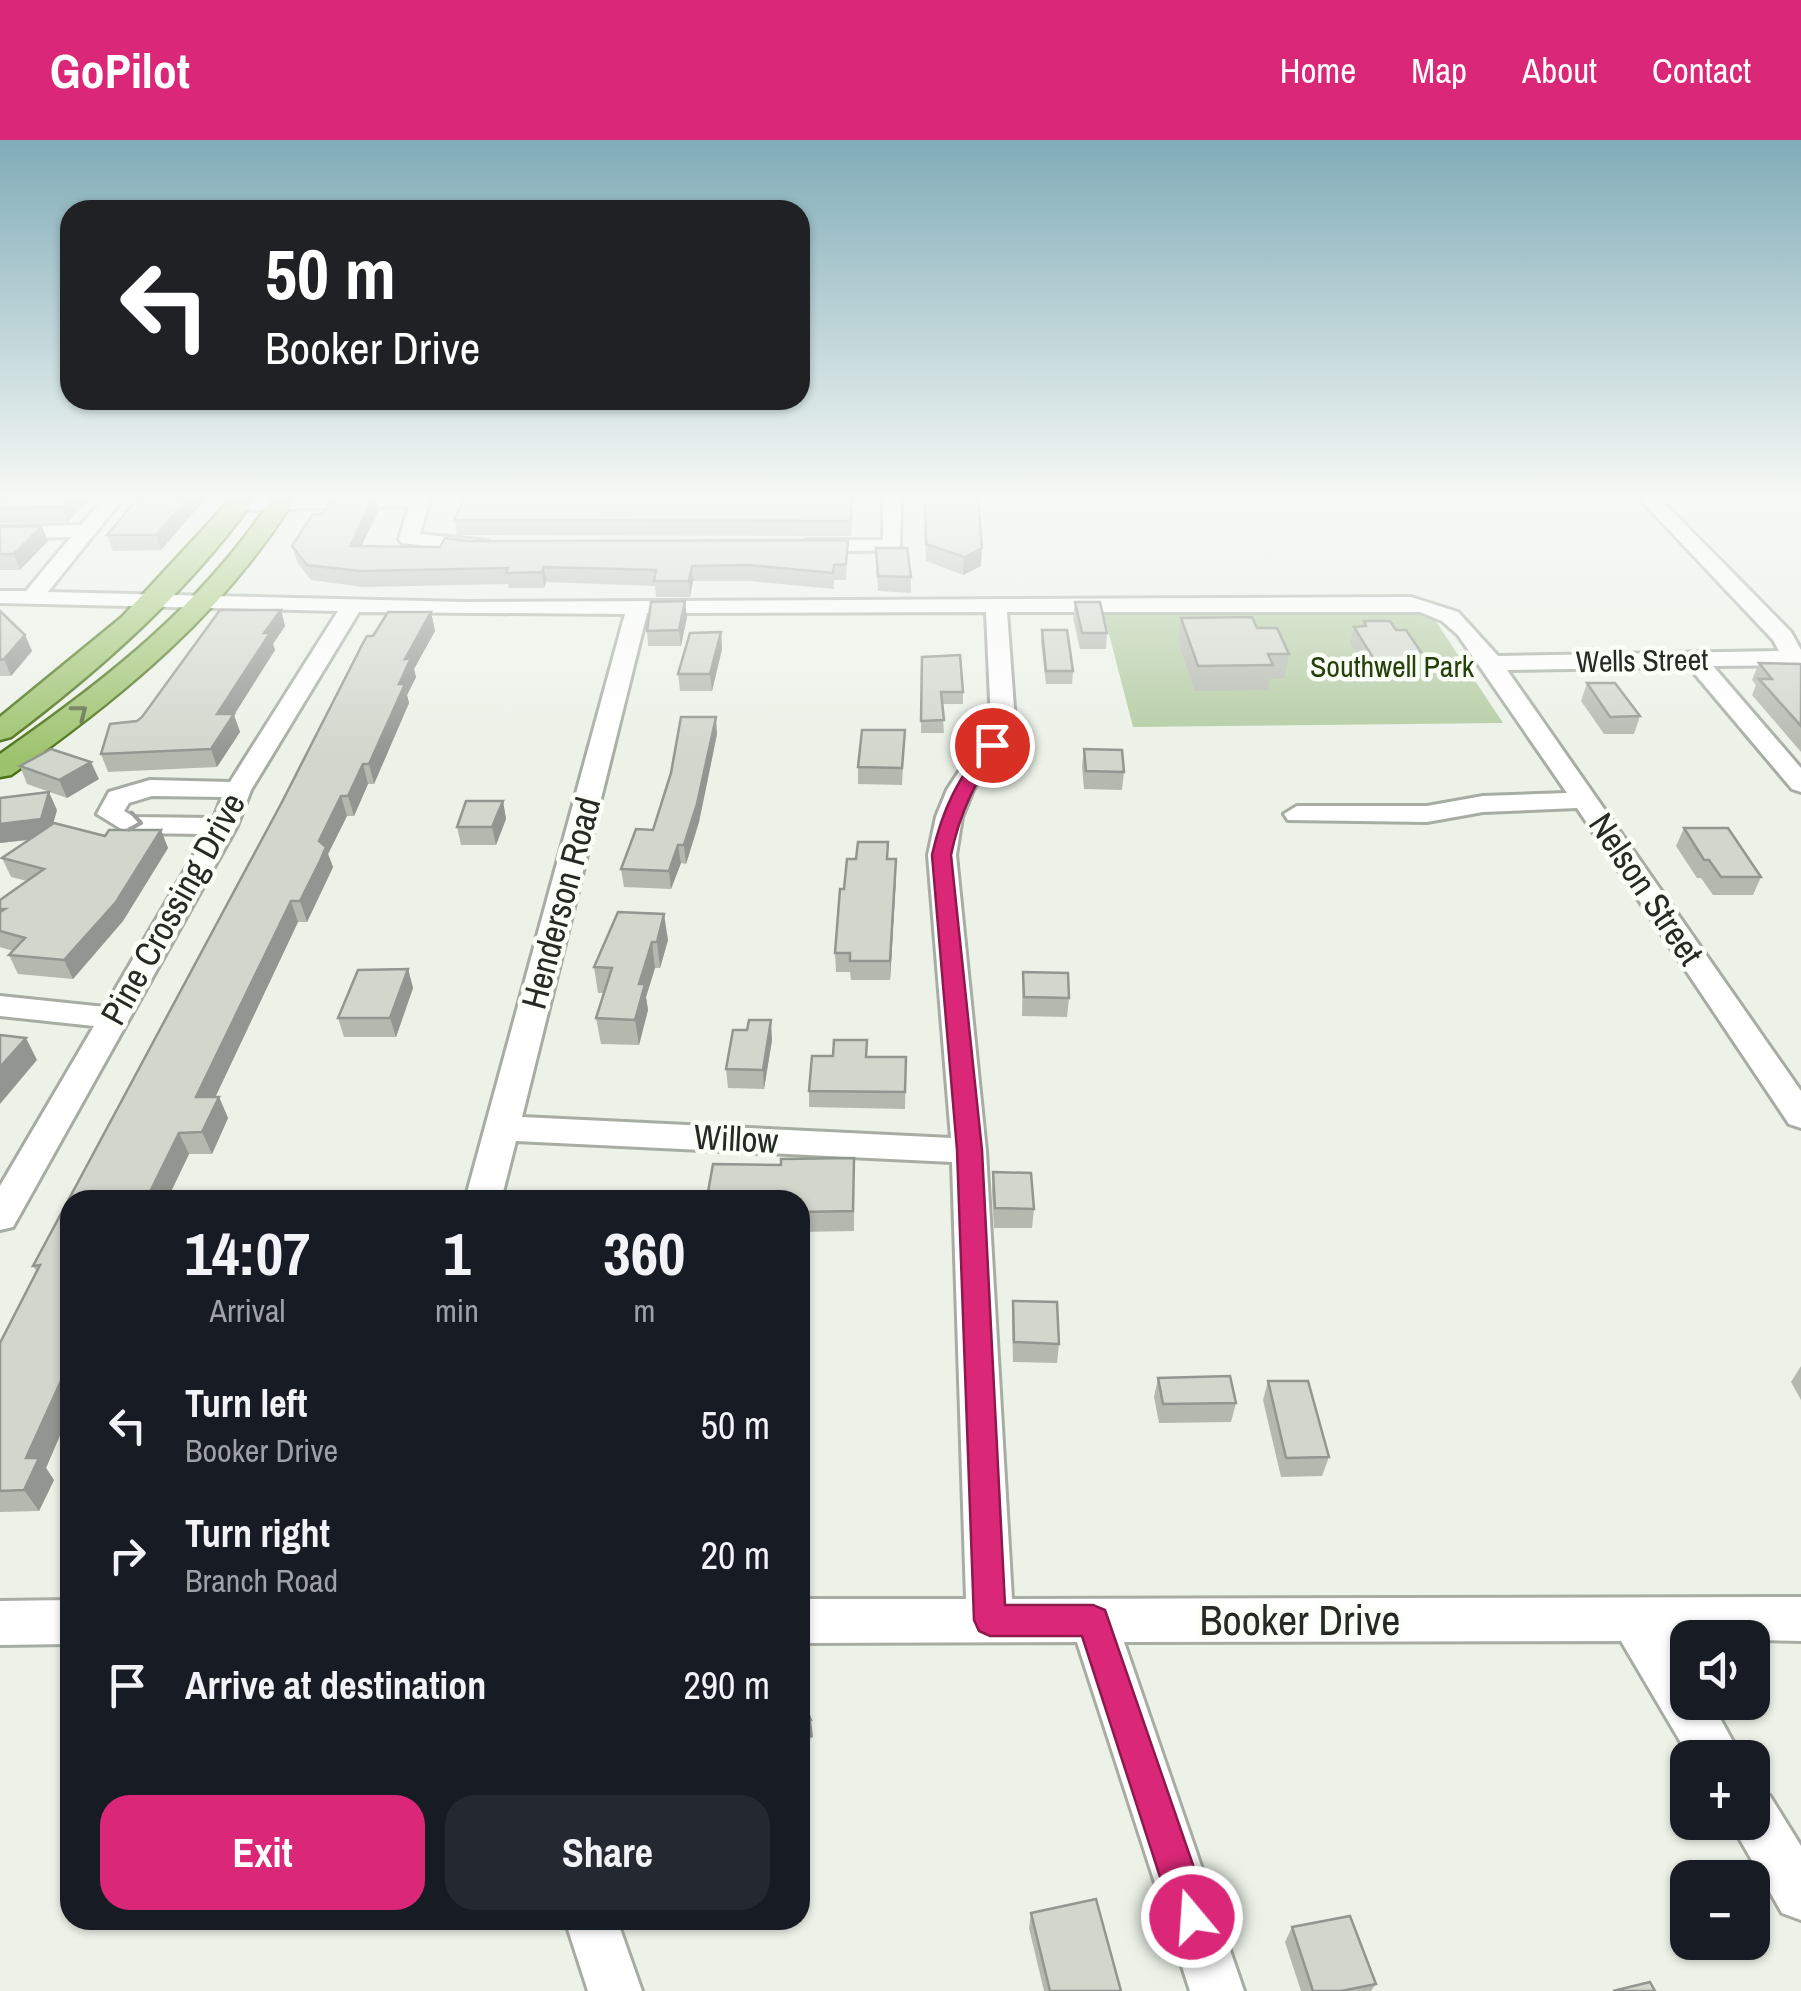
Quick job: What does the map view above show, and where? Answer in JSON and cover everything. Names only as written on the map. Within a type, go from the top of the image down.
[{"type":"main road","points":[[0,730],[101,652],[173,583]]},
{"type":"main road","points":[[0,768],[71,719],[148,656],[221,583]]},
{"type":"street","points":[[34,595],[43,583]]},
{"type":"street","name":"Wells Street","points":[[1491,662],[1794,658],[1783,636],[1732,583]]},
{"type":"street","name":"Nelson Street","points":[[0,596],[354,605],[1411,603],[1438,608],[1458,618],[1585,800],[1785,1070],[1801,1116]]},
{"type":"street","name":"Pine Crossing Drive","points":[[0,1218],[224,826],[238,790],[354,605]]},
{"type":"street","name":"Henderson Road","points":[[486,1190],[638,606]]},
{"type":"street","points":[[990,1620],[970,1150],[942,855],[960,790],[1002,722],[1004,698],[996,606]]},
{"type":"street","points":[[1696,660],[1801,784]]},
{"type":"street","points":[[224,826],[128,824],[110,814],[118,798],[150,788],[238,790]]},
{"type":"street","points":[[1296,814],[1427,814],[1483,804],[1585,800]]},
{"type":"street","points":[[0,1006],[114,1018]]},
{"type":"street","name":"Willow","points":[[502,1128],[970,1150]]},
{"type":"street","name":"Booker Drive","points":[[810,1621],[1801,1619]]},
{"type":"street","points":[[1093,1620],[1217,1991]]},
{"type":"street","points":[[1634,1620],[1707,1740]]},
{"type":"street","points":[[0,1623],[60,1622]]},
{"type":"street","points":[[1768,1840],[1801,1894]]},
{"type":"street","points":[[594,1930],[615,1991]]},
{"type":"green space","name":"Southwell Park","points":[[1398,610],[1431,614],[1503,723],[1133,727],[1103,611]]},
{"type":"building","points":[[685,601],[679,630],[647,631],[651,602]]},
{"type":"building","points":[[1075,602],[1100,602],[1107,633],[1082,633]]},
{"type":"building","points":[[220,610],[281,610],[217,714],[234,714],[211,749],[101,754],[110,724],[142,717]]},
{"type":"building","points":[[0,611],[25,635],[0,660]]},
{"type":"building","points":[[388,612],[431,612],[405,659],[411,658],[399,684],[405,684],[369,764],[363,764],[348,796],[341,796],[319,841],[326,847],[320,861],[300,901],[291,901],[196,1097],[219,1097],[202,1132],[179,1133],[151,1190],[74,1190],[362,645],[367,636],[373,636]]},
{"type":"building","points":[[1252,617],[1257,628],[1277,628],[1289,654],[1268,654],[1273,665],[1198,666],[1181,618]]},
{"type":"building","points":[[1364,621],[1390,621],[1396,630],[1406,630],[1421,652],[1408,653],[1412,660],[1375,661],[1354,627],[1366,626]]},
{"type":"building","points":[[1042,630],[1067,630],[1073,671],[1046,671]]},
{"type":"building","points":[[721,632],[710,674],[678,674],[690,633]]},
{"type":"building","points":[[960,655],[963,692],[941,692],[944,720],[921,721],[922,657]]},
{"type":"building","points":[[1759,663],[1801,664],[1801,726],[1759,679],[1772,679]]},
{"type":"building","points":[[1587,683],[1615,683],[1640,716],[1610,717]]},
{"type":"building","points":[[681,717],[716,717],[684,845],[678,845],[669,871],[621,869],[636,829],[653,830],[671,773]]},
{"type":"building","points":[[862,730],[905,730],[902,768],[858,767]]},
{"type":"building","points":[[51,749],[91,762],[59,780],[20,766]]},
{"type":"building","points":[[1084,749],[1122,750],[1124,772],[1086,771]]},
{"type":"building","points":[[49,792],[41,819],[0,824],[0,798]]},
{"type":"building","points":[[466,801],[503,801],[492,827],[457,827]]},
{"type":"building","points":[[54,823],[105,836],[109,830],[161,830],[116,902],[64,960],[9,955],[25,938],[0,931],[0,912],[5,909],[0,909],[0,900],[44,869],[2,858]]},
{"type":"building","points":[[1684,828],[1728,828],[1761,877],[1721,877],[1709,860],[1704,860]]},
{"type":"building","points":[[858,842],[888,842],[887,859],[896,859],[890,961],[850,961],[850,953],[835,953],[840,889],[844,889],[847,859],[856,859]]},
{"type":"building","points":[[618,912],[664,914],[639,984],[645,984],[635,1020],[596,1018],[612,968],[594,967]]},
{"type":"building","points":[[408,969],[390,1018],[338,1018],[358,970]]},
{"type":"building","points":[[1023,972],[1068,973],[1069,998],[1024,997]]},
{"type":"building","points":[[749,1020],[771,1020],[763,1070],[726,1069],[733,1030],[747,1030]]},
{"type":"building","points":[[0,1035],[26,1038],[0,1067]]},
{"type":"building","points":[[834,1040],[867,1040],[866,1057],[906,1057],[905,1092],[809,1091],[812,1056],[833,1056]]},
{"type":"building","points":[[854,1158],[853,1211],[810,1212],[810,1190],[708,1190],[713,1164],[781,1165],[781,1159]]},
{"type":"building","points":[[993,1172],[1031,1173],[1034,1209],[995,1208]]},
{"type":"building","points":[[60,1216],[60,1383],[26,1458],[39,1458],[24,1490],[0,1491],[0,1343],[40,1265],[33,1266]]},
{"type":"building","points":[[1013,1301],[1057,1302],[1059,1344],[1014,1342]]},
{"type":"building","points":[[1230,1376],[1236,1403],[1163,1404],[1158,1378]]},
{"type":"building","points":[[1268,1381],[1308,1381],[1329,1457],[1286,1458]]},
{"type":"building","points":[[1096,1899],[1121,1991],[1050,1991],[1031,1913]]},
{"type":"building","points":[[1350,1916],[1376,1984],[1341,1991],[1313,1991],[1292,1927]]},
{"type":"building","points":[[1650,1982],[1655,1991],[1613,1991]]},
{"type":"route","points":[[992,745],[960,790],[942,855],[970,1150],[990,1620],[1093,1620],[1192,1917]]}]
